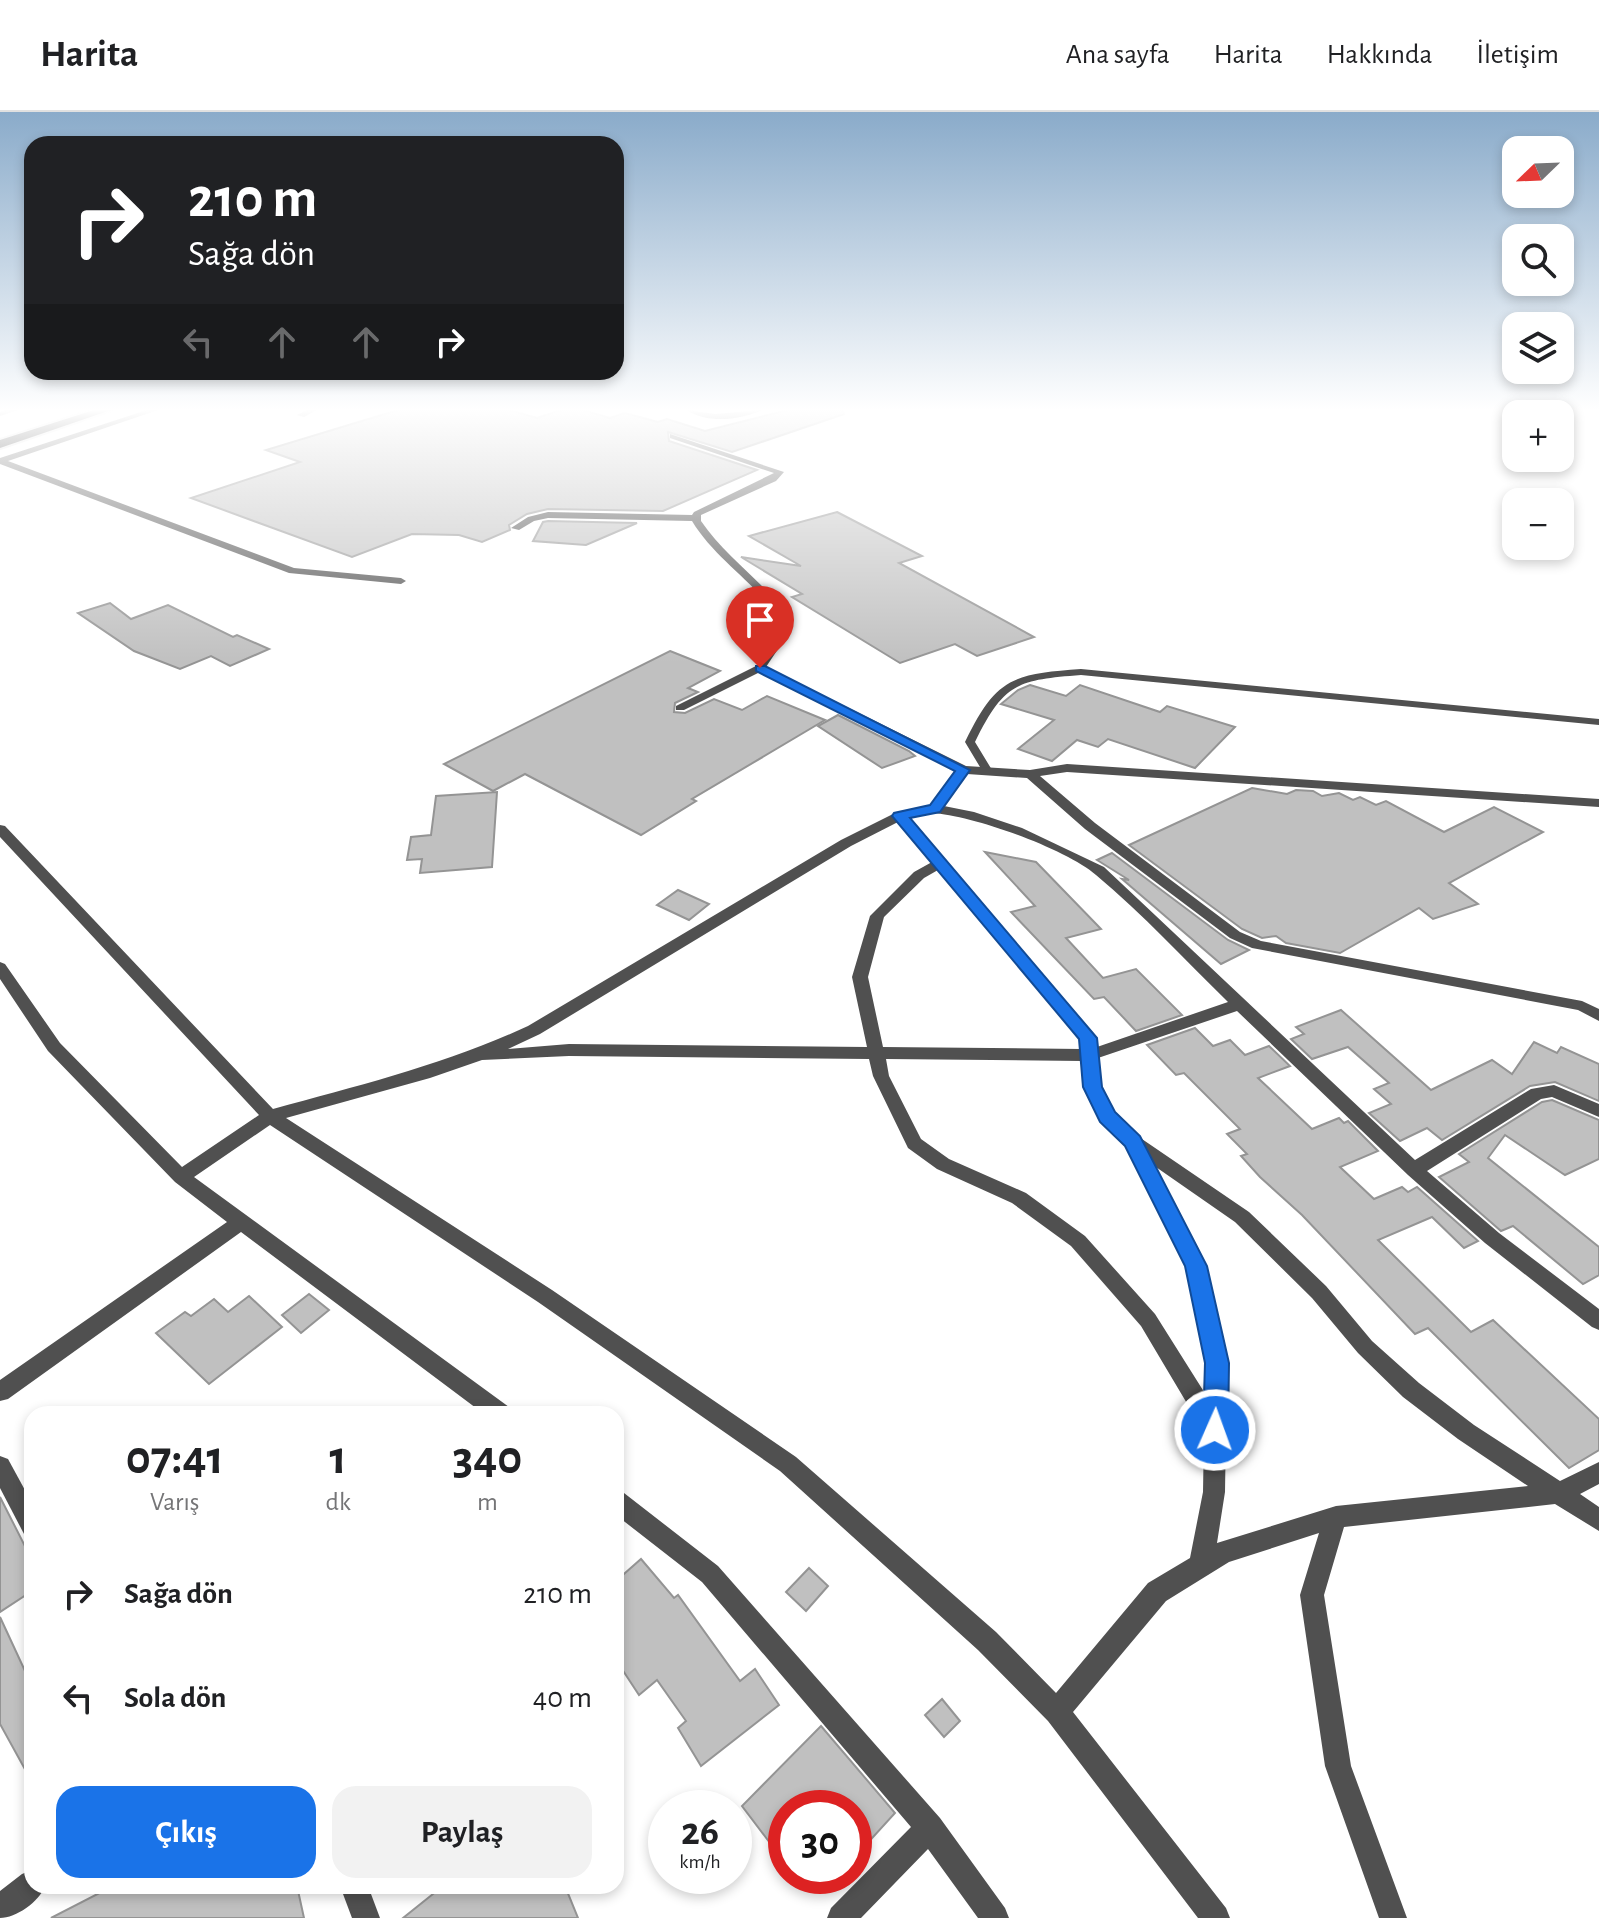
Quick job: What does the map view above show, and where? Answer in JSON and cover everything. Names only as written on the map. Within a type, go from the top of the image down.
[{"type":"street","points":[[88,494],[292,571],[401,581]]},
{"type":"street","points":[[696,518],[697,514],[740,494]]},
{"type":"street","points":[[516,528],[531,519],[548,515],[696,518]]},
{"type":"street","points":[[680,708],[760,668],[779,640],[785,619],[772,598],[710,540],[696,518]]},
{"type":"street","points":[[760,668],[963,770],[1030,774],[1067,768],[1599,803]]},
{"type":"street","points":[[935,809],[963,770]]},
{"type":"street","points":[[1030,774],[1150,872],[1235,935],[1257,945],[1582,1006],[1599,1016]]},
{"type":"street","points":[[181,1177],[270,1116],[472,1057],[534,1030],[846,843],[900,816],[935,809],[967,814],[1074,855],[1099,870],[1237,1005],[1414,1170],[1492,1238],[1599,1321]]},
{"type":"street","points":[[900,816],[1088,1038],[1092,1087],[1107,1116],[1133,1142],[1242,1217],[1319,1292],[1365,1347],[1411,1390],[1466,1432],[1599,1520]]},
{"type":"street","points":[[0,829],[270,1116],[545,1296],[788,1464],[987,1641],[1057,1712],[1216,1918]]},
{"type":"street","points":[[940,863],[919,875],[877,916],[860,977],[881,1076],[914,1143],[943,1164],[1019,1198],[1078,1241],[1148,1320],[1215,1430]]},
{"type":"street","points":[[0,967],[54,1047],[181,1177],[490,1406]]},
{"type":"street","points":[[1582,1006],[1599,998]]},
{"type":"street","points":[[472,1057],[569,1050],[1090,1055],[1237,1005]]},
{"type":"street","points":[[1414,1170],[1537,1093],[1554,1091],[1599,1111]]},
{"type":"street","points":[[1133,1142],[1196,1266],[1217,1363],[1214,1492],[1201,1565]]},
{"type":"street","points":[[0,1392],[241,1222]]},
{"type":"street","points":[[0,1466],[24,1511]]},
{"type":"street","points":[[1057,1712],[1157,1592],[1223,1552],[1336,1517],[1559,1493],[1599,1473]]},
{"type":"street","points":[[624,1507],[710,1574],[930,1828],[995,1918]]},
{"type":"street","points":[[1336,1517],[1312,1595],[1338,1766],[1393,1918]]},
{"type":"street","points":[[841,1918],[930,1828]]},
{"type":"street","points":[[0,1909],[24,1890]]},
{"type":"street","points":[[357,1894],[366,1918]]},
{"type":"lane","points":[[987,770],[970,742],[987,704],[1008,683],[1044,675],[1081,672],[1599,722]]},
{"type":"building","points":[[202,494],[701,494],[663,511],[548,509],[527,514],[509,525],[510,530],[482,542],[459,535],[412,534],[352,557],[191,498]]},
{"type":"building","points":[[837,512],[922,556],[899,563],[1034,637],[977,656],[955,644],[900,663],[792,597],[802,594],[741,557],[801,566],[749,536]]},
{"type":"building","points":[[543,522],[637,523],[586,545],[533,541]]},
{"type":"building","points":[[110,603],[131,619],[168,605],[233,637],[237,635],[269,649],[230,666],[211,656],[180,669],[134,651],[78,613]]},
{"type":"building","points":[[670,651],[720,671],[688,688],[698,692],[675,703],[674,712],[685,713],[714,699],[742,710],[767,696],[825,720],[692,799],[696,801],[641,835],[525,774],[493,791],[444,764]]},
{"type":"building","points":[[1030,685],[1066,696],[1080,685],[1160,712],[1167,706],[1235,727],[1195,768],[1108,739],[1098,747],[1077,740],[1052,761],[1018,749],[1054,720],[1001,704]]},
{"type":"building","points":[[838,715],[915,756],[882,768],[818,726]]},
{"type":"building","points":[[1252,788],[1287,794],[1296,790],[1313,791],[1322,796],[1339,793],[1353,800],[1360,797],[1376,805],[1386,801],[1444,832],[1494,807],[1543,832],[1449,883],[1478,904],[1433,919],[1419,908],[1340,953],[1286,943],[1276,936],[1262,938],[1242,929],[1129,845]]},
{"type":"building","points":[[497,792],[492,867],[420,873],[422,859],[407,860],[411,837],[431,835],[436,796]]},
{"type":"building","points":[[985,852],[1036,862],[1101,929],[1066,938],[1103,978],[1136,969],[1182,1015],[1136,1031],[1104,997],[1094,999],[1011,912],[1035,906]]},
{"type":"building","points":[[1112,853],[1228,940],[1249,950],[1221,964],[1122,879],[1129,880],[1097,860]]},
{"type":"building","points":[[678,890],[709,904],[689,920],[657,905]]},
{"type":"building","points":[[1341,1010],[1431,1090],[1492,1060],[1512,1074],[1534,1042],[1557,1053],[1561,1047],[1599,1064],[1599,1101],[1555,1082],[1530,1086],[1442,1140],[1427,1128],[1400,1141],[1369,1113],[1391,1104],[1374,1089],[1389,1083],[1348,1047],[1312,1059],[1291,1039],[1304,1034],[1296,1027]]},
{"type":"building","points":[[1195,1028],[1213,1046],[1230,1040],[1245,1055],[1269,1046],[1290,1066],[1258,1078],[1312,1129],[1339,1118],[1344,1123],[1348,1121],[1378,1151],[1340,1167],[1374,1199],[1402,1187],[1408,1192],[1417,1187],[1478,1241],[1464,1248],[1432,1217],[1378,1240],[1471,1332],[1493,1320],[1599,1419],[1599,1450],[1569,1468],[1428,1328],[1415,1334],[1302,1215],[1260,1177],[1241,1156],[1247,1154],[1227,1134],[1240,1129],[1184,1073],[1176,1075],[1147,1045]]},
{"type":"building","points":[[1552,1100],[1599,1120],[1599,1159],[1565,1175],[1505,1135],[1488,1158],[1599,1247],[1599,1275],[1583,1284],[1513,1226],[1501,1231],[1439,1177],[1469,1162],[1459,1154],[1542,1102]]},
{"type":"building","points":[[309,1294],[329,1310],[301,1333],[282,1315]]},
{"type":"building","points":[[249,1296],[282,1327],[209,1384],[156,1333],[185,1312],[191,1316],[214,1299],[228,1312]]},
{"type":"building","points":[[0,1497],[24,1544],[24,1596],[0,1612]]},
{"type":"building","points":[[641,1559],[674,1598],[678,1595],[740,1681],[755,1669],[779,1705],[701,1766],[678,1728],[686,1721],[657,1680],[639,1695],[624,1672],[624,1574]]},
{"type":"building","points":[[809,1568],[828,1586],[806,1611],[786,1592]]},
{"type":"building","points":[[0,1617],[24,1669],[24,1768],[0,1724]]},
{"type":"building","points":[[942,1699],[960,1721],[944,1737],[925,1715]]},
{"type":"building","points":[[821,1726],[895,1813],[872,1838],[872,1790],[768,1790],[768,1840],[752,1819],[752,1796]]},
{"type":"building","points":[[98,1894],[299,1894],[304,1918],[51,1918]]},
{"type":"building","points":[[433,1894],[568,1894],[578,1918],[403,1918]]},
{"type":"route","points":[[760,668],[963,770],[935,809],[900,816],[1088,1038],[1092,1087],[1107,1116],[1133,1142],[1196,1266],[1217,1363],[1215,1430]]}]
